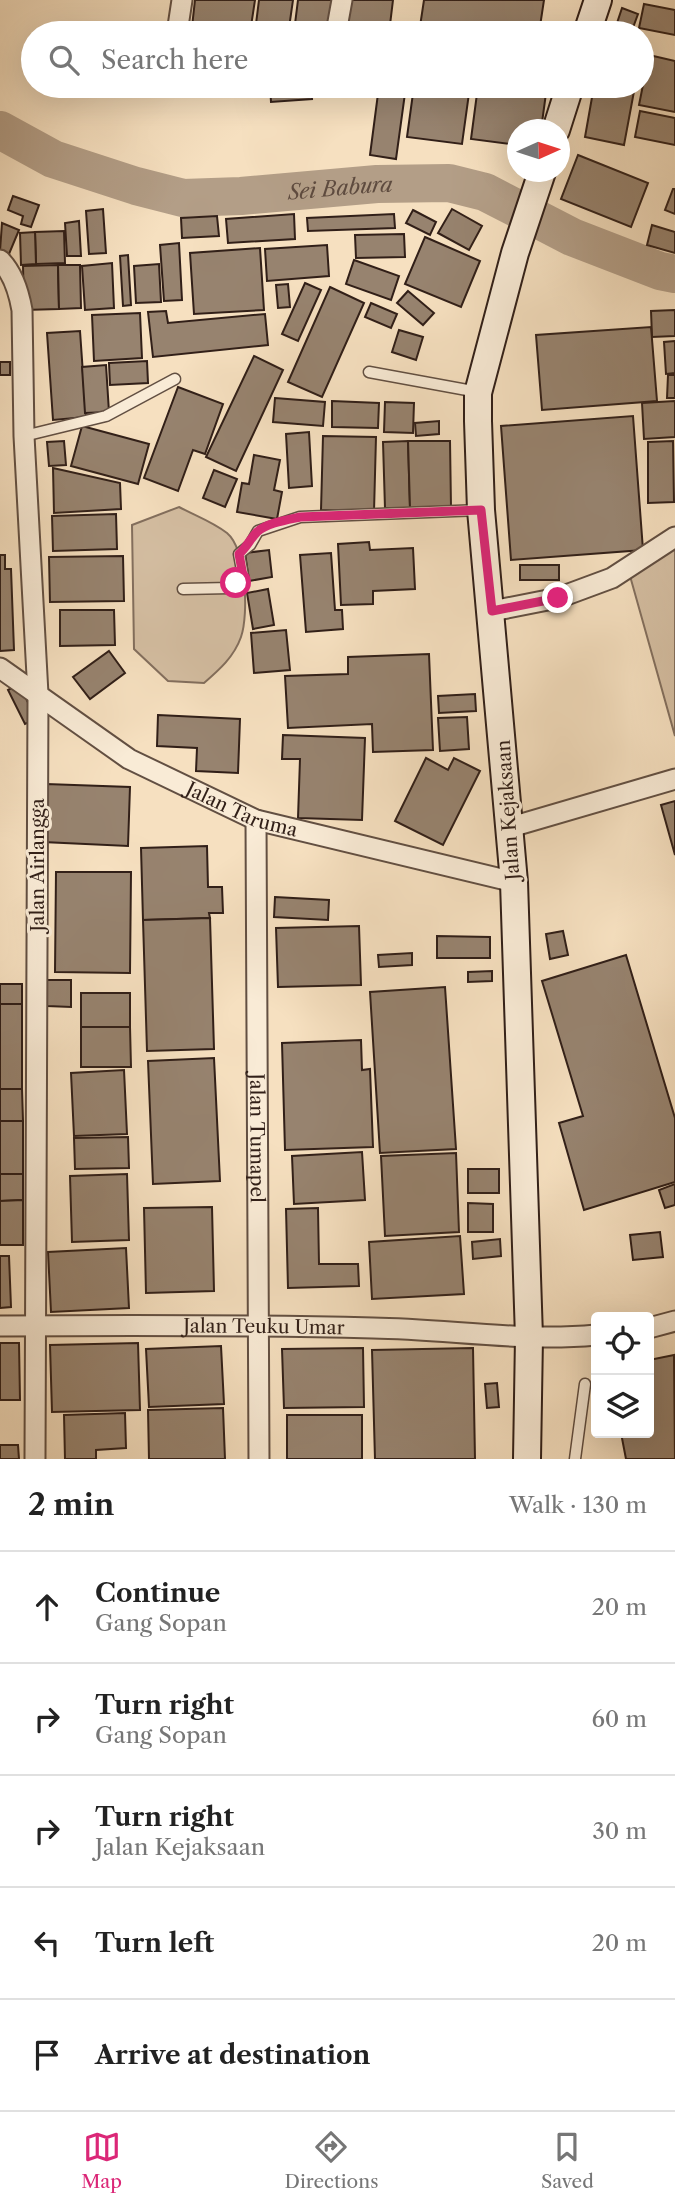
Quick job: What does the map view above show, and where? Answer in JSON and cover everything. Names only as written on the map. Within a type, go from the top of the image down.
[{"type":"main road","points":[[591,21],[598,0]]},
{"type":"main road","points":[[560,119],[566,98]]},
{"type":"main road","name":"Jalan Kejaksaan","points":[[527,1459],[529,1337],[514,882],[481,510],[478,393],[538,182]]},
{"type":"street","points":[[179,21],[182,0]]},
{"type":"street","points":[[338,21],[342,0]]},
{"type":"street","name":"Jalan Airlangga","points":[[5,267],[20,298],[22,310],[24,436],[38,694],[35,1459]]},
{"type":"street","points":[[492,611],[558,598],[612,578],[675,537]]},
{"type":"street","name":"Jalan Taruma","points":[[0,668],[129,759],[256,820],[514,882]]},
{"type":"street","points":[[511,827],[675,779]]},
{"type":"street","name":"Jalan Tumapel","points":[[256,820],[259,1459]]},
{"type":"street","points":[[654,1327],[675,1321]]},
{"type":"street","name":"Jalan Teuku Umar","points":[[0,1326],[260,1326],[376,1328],[562,1338],[591,1335]]},
{"type":"lane","points":[[369,372],[478,393]]},
{"type":"lane","points":[[24,436],[106,416],[175,379]]},
{"type":"lane","points":[[183,589],[230,588],[243,576],[239,554],[250,545],[258,531],[300,517],[481,510]]},
{"type":"lane","points":[[575,1459],[585,1384]]},
{"type":"shaded area","points":[[179,507],[227,533],[233,541],[242,567],[245,613],[241,637],[230,657],[204,683],[168,681],[134,649],[132,525]]},
{"type":"shaded area","points":[[675,544],[675,736],[630,576]]},
{"type":"building","points":[[195,0],[255,0],[252,21],[193,21]]},
{"type":"building","points":[[259,0],[293,0],[290,21],[256,21]]},
{"type":"building","points":[[298,0],[333,0],[330,21],[295,21]]},
{"type":"building","points":[[351,0],[393,0],[390,21],[348,21]]},
{"type":"building","points":[[424,0],[544,0],[541,21],[421,21]]},
{"type":"building","points":[[644,4],[675,10],[675,35],[654,31],[654,21],[640,21]]},
{"type":"building","points":[[622,8],[638,14],[635,21],[618,21]]},
{"type":"building","points":[[654,56],[675,61],[675,112],[639,105],[640,98],[654,98]]},
{"type":"building","points":[[271,98],[312,98],[312,99],[271,102]]},
{"type":"building","points":[[377,98],[404,98],[396,159],[370,155]]},
{"type":"building","points":[[412,98],[468,98],[462,144],[407,137]]},
{"type":"building","points":[[476,98],[545,98],[542,119],[507,119],[507,144],[471,139]]},
{"type":"building","points":[[592,98],[633,98],[624,145],[585,137]]},
{"type":"building","points":[[640,111],[675,118],[675,145],[635,137]]},
{"type":"building","points":[[578,155],[648,183],[631,227],[561,199],[568,182],[570,182]]},
{"type":"building","points":[[675,189],[675,214],[665,210]]},
{"type":"building","points":[[13,196],[39,205],[31,227],[21,224],[23,216],[8,210]]},
{"type":"building","points":[[103,209],[106,253],[89,254],[86,211]]},
{"type":"building","points":[[452,209],[482,226],[469,250],[438,233]]},
{"type":"building","points":[[413,210],[436,222],[430,235],[406,223]]},
{"type":"building","points":[[294,214],[295,239],[228,243],[226,219]]},
{"type":"building","points":[[394,214],[395,228],[308,231],[307,218]]},
{"type":"building","points":[[217,216],[219,236],[182,238],[181,218]]},
{"type":"building","points":[[79,221],[81,256],[67,256],[65,223]]},
{"type":"building","points":[[2,223],[19,230],[9,254],[0,251]]},
{"type":"building","points":[[652,225],[675,232],[675,253],[647,245]]},
{"type":"building","points":[[64,231],[65,263],[36,264],[35,232]]},
{"type":"building","points":[[35,232],[36,264],[21,265],[20,233]]},
{"type":"building","points":[[404,234],[405,257],[356,258],[355,235]]},
{"type":"building","points":[[425,237],[480,261],[461,307],[405,284]]},
{"type":"building","points":[[179,243],[182,300],[164,301],[160,245]]},
{"type":"building","points":[[327,245],[329,276],[267,281],[265,249]]},
{"type":"building","points":[[260,248],[264,310],[194,314],[190,253]]},
{"type":"building","points":[[128,255],[131,305],[123,306],[120,256]]},
{"type":"building","points":[[354,260],[399,276],[391,300],[346,284]]},
{"type":"building","points":[[112,263],[114,308],[85,310],[82,266]]},
{"type":"building","points":[[159,264],[161,302],[136,303],[134,266]]},
{"type":"building","points":[[58,265],[59,309],[24,310],[23,266]]},
{"type":"building","points":[[58,265],[80,265],[81,308],[59,309]]},
{"type":"building","points":[[305,283],[321,290],[298,341],[282,334]]},
{"type":"building","points":[[288,284],[290,307],[278,308],[276,285]]},
{"type":"building","points":[[330,287],[364,303],[322,397],[288,382]]},
{"type":"building","points":[[408,291],[434,313],[423,325],[397,303]]},
{"type":"building","points":[[371,303],[397,314],[391,328],[365,317]]},
{"type":"building","points":[[675,310],[675,336],[652,337],[651,311]]},
{"type":"building","points":[[166,311],[168,323],[265,314],[268,345],[153,357],[148,312]]},
{"type":"building","points":[[140,313],[142,358],[94,361],[92,315]]},
{"type":"building","points":[[651,327],[657,401],[542,410],[536,335]]},
{"type":"building","points":[[399,330],[423,337],[416,360],[392,352]]},
{"type":"building","points":[[80,331],[86,417],[53,420],[47,333]]},
{"type":"building","points":[[675,341],[675,373],[666,374],[664,342]]},
{"type":"building","points":[[254,356],[283,370],[236,471],[206,457]]},
{"type":"building","points":[[147,361],[148,383],[110,385],[109,363]]},
{"type":"building","points":[[0,362],[10,362],[10,375],[0,375]]},
{"type":"building","points":[[106,365],[109,412],[85,413],[82,367]]},
{"type":"building","points":[[668,375],[675,375],[675,398],[667,398]]},
{"type":"building","points":[[178,387],[223,404],[205,454],[193,450],[178,491],[144,478]]},
{"type":"building","points":[[275,398],[325,402],[323,426],[273,422]]},
{"type":"building","points":[[332,401],[379,403],[378,428],[332,427]]},
{"type":"building","points":[[675,401],[675,437],[644,439],[642,403]]},
{"type":"building","points":[[385,402],[414,403],[413,433],[384,432]]},
{"type":"building","points":[[633,416],[643,550],[511,560],[501,426]]},
{"type":"building","points":[[439,421],[439,434],[416,436],[415,423]]},
{"type":"building","points":[[82,426],[149,444],[138,484],[71,466]]},
{"type":"building","points":[[309,432],[312,486],[289,488],[286,434]]},
{"type":"building","points":[[323,436],[376,437],[374,512],[321,510]]},
{"type":"building","points":[[64,441],[66,465],[49,466],[47,442]]},
{"type":"building","points":[[408,441],[410,508],[385,508],[383,442]]},
{"type":"building","points":[[408,441],[450,441],[451,507],[410,508]]},
{"type":"building","points":[[673,441],[674,502],[648,503],[648,442]]},
{"type":"building","points":[[254,455],[280,460],[274,490],[282,492],[277,519],[237,512],[242,483],[249,484]]},
{"type":"building","points":[[53,468],[120,483],[121,509],[54,513]]},
{"type":"building","points":[[214,470],[237,479],[225,507],[203,498]]},
{"type":"building","points":[[116,514],[117,549],[53,551],[52,516]]},
{"type":"building","points":[[369,542],[370,550],[413,548],[415,589],[373,591],[373,604],[341,605],[338,544]]},
{"type":"building","points":[[269,550],[272,577],[249,581],[245,553]]},
{"type":"building","points":[[331,553],[335,610],[342,610],[343,629],[306,632],[300,555]]},
{"type":"building","points":[[0,555],[5,555],[5,569],[11,569],[14,650],[0,651]]},
{"type":"building","points":[[123,556],[124,601],[50,602],[49,557]]},
{"type":"building","points":[[520,565],[559,565],[559,580],[520,580]]},
{"type":"building","points":[[268,589],[274,625],[253,629],[247,593]]},
{"type":"building","points":[[60,610],[114,610],[115,645],[60,646]]},
{"type":"building","points":[[286,630],[290,670],[254,673],[251,633]]},
{"type":"building","points":[[109,651],[125,673],[90,699],[73,677]]},
{"type":"building","points":[[429,654],[433,750],[373,752],[372,724],[288,728],[285,676],[348,674],[348,657]]},
{"type":"building","points":[[19,684],[36,719],[25,724],[8,690]]},
{"type":"building","points":[[475,694],[476,711],[439,713],[438,696]]},
{"type":"building","points":[[158,715],[240,719],[238,773],[196,771],[197,748],[157,746]]},
{"type":"building","points":[[467,717],[469,749],[440,751],[438,718]]},
{"type":"building","points":[[283,735],[365,738],[362,820],[298,818],[300,759],[282,759]]},
{"type":"building","points":[[426,758],[448,770],[454,758],[480,771],[443,845],[395,821]]},
{"type":"building","points":[[46,784],[130,787],[128,846],[43,842]]},
{"type":"building","points":[[675,801],[675,855],[661,805]]},
{"type":"building","points":[[207,846],[208,887],[222,887],[223,913],[209,913],[210,918],[143,920],[141,848]]},
{"type":"building","points":[[56,872],[131,872],[130,973],[55,972]]},
{"type":"building","points":[[275,897],[329,900],[328,920],[274,917]]},
{"type":"building","points":[[210,918],[214,1049],[147,1051],[143,920]]},
{"type":"building","points":[[359,926],[361,985],[278,987],[276,928]]},
{"type":"building","points":[[563,931],[568,955],[550,959],[546,934]]},
{"type":"building","points":[[437,936],[490,937],[490,958],[437,958]]},
{"type":"building","points":[[412,953],[412,965],[379,967],[378,955]]},
{"type":"building","points":[[626,955],[675,1118],[675,1182],[584,1210],[559,1123],[583,1116],[542,981]]},
{"type":"building","points":[[492,971],[492,981],[468,982],[468,972]]},
{"type":"building","points":[[47,980],[71,980],[71,1007],[47,1006]]},
{"type":"building","points":[[0,984],[22,984],[22,1004],[0,1004]]},
{"type":"building","points":[[445,987],[456,1149],[380,1153],[370,992]]},
{"type":"building","points":[[81,993],[130,993],[130,1027],[81,1027]]},
{"type":"building","points":[[0,1004],[22,1004],[22,1089],[0,1089]]},
{"type":"building","points":[[81,1027],[130,1027],[131,1067],[81,1067]]},
{"type":"building","points":[[361,1040],[362,1070],[370,1069],[373,1147],[285,1150],[282,1043]]},
{"type":"building","points":[[214,1058],[220,1181],[153,1184],[148,1061]]},
{"type":"building","points":[[124,1070],[127,1134],[74,1136],[71,1073]]},
{"type":"building","points":[[0,1089],[22,1089],[23,1121],[0,1121]]},
{"type":"building","points":[[0,1121],[23,1121],[23,1174],[0,1174]]},
{"type":"building","points":[[128,1137],[129,1168],[75,1169],[74,1138]]},
{"type":"building","points":[[362,1152],[365,1200],[294,1204],[292,1156]]},
{"type":"building","points":[[456,1153],[459,1232],[385,1236],[381,1156]]},
{"type":"building","points":[[468,1169],[499,1169],[499,1193],[468,1193]]},
{"type":"building","points":[[0,1174],[23,1174],[23,1200],[0,1201]]},
{"type":"building","points":[[127,1174],[129,1240],[72,1242],[70,1176]]},
{"type":"building","points":[[675,1184],[675,1205],[665,1208],[659,1190]]},
{"type":"building","points":[[23,1200],[23,1245],[0,1245],[0,1201]]},
{"type":"building","points":[[468,1203],[493,1204],[493,1232],[468,1232]]},
{"type":"building","points":[[212,1207],[214,1291],[146,1293],[144,1208]]},
{"type":"building","points":[[318,1208],[319,1264],[358,1264],[359,1286],[288,1288],[286,1209]]},
{"type":"building","points":[[660,1232],[663,1257],[633,1260],[630,1235]]},
{"type":"building","points":[[460,1236],[464,1294],[372,1299],[369,1242]]},
{"type":"building","points":[[500,1239],[501,1256],[473,1259],[472,1242]]},
{"type":"building","points":[[126,1248],[129,1308],[51,1312],[48,1252]]},
{"type":"building","points":[[0,1256],[9,1256],[11,1307],[0,1308]]},
{"type":"building","points":[[0,1343],[19,1343],[20,1400],[0,1400]]},
{"type":"building","points":[[138,1343],[140,1410],[52,1412],[50,1345]]},
{"type":"building","points":[[221,1346],[224,1404],[149,1407],[146,1349]]},
{"type":"building","points":[[363,1348],[364,1407],[284,1408],[282,1349]]},
{"type":"building","points":[[473,1348],[475,1459],[375,1459],[372,1350]]},
{"type":"building","points":[[674,1355],[675,1459],[626,1459],[622,1438],[654,1438],[654,1359]]},
{"type":"building","points":[[497,1383],[499,1407],[487,1408],[485,1384]]},
{"type":"building","points":[[223,1408],[225,1459],[149,1459],[148,1410]]},
{"type":"building","points":[[125,1413],[126,1448],[96,1450],[96,1459],[65,1459],[64,1415]]},
{"type":"building","points":[[287,1415],[362,1415],[362,1459],[287,1459]]},
{"type":"building","points":[[0,1445],[18,1445],[19,1459],[0,1459]]},
{"type":"waterway","name":"Sei Babura","points":[[0,130],[53,159],[183,198],[241,196],[377,184],[449,183],[485,192],[572,237],[660,271],[675,274]]},
{"type":"route","points":[[236,583],[243,576],[239,554],[250,545],[258,531],[271,525],[300,517],[481,510],[492,611],[558,598]]}]
